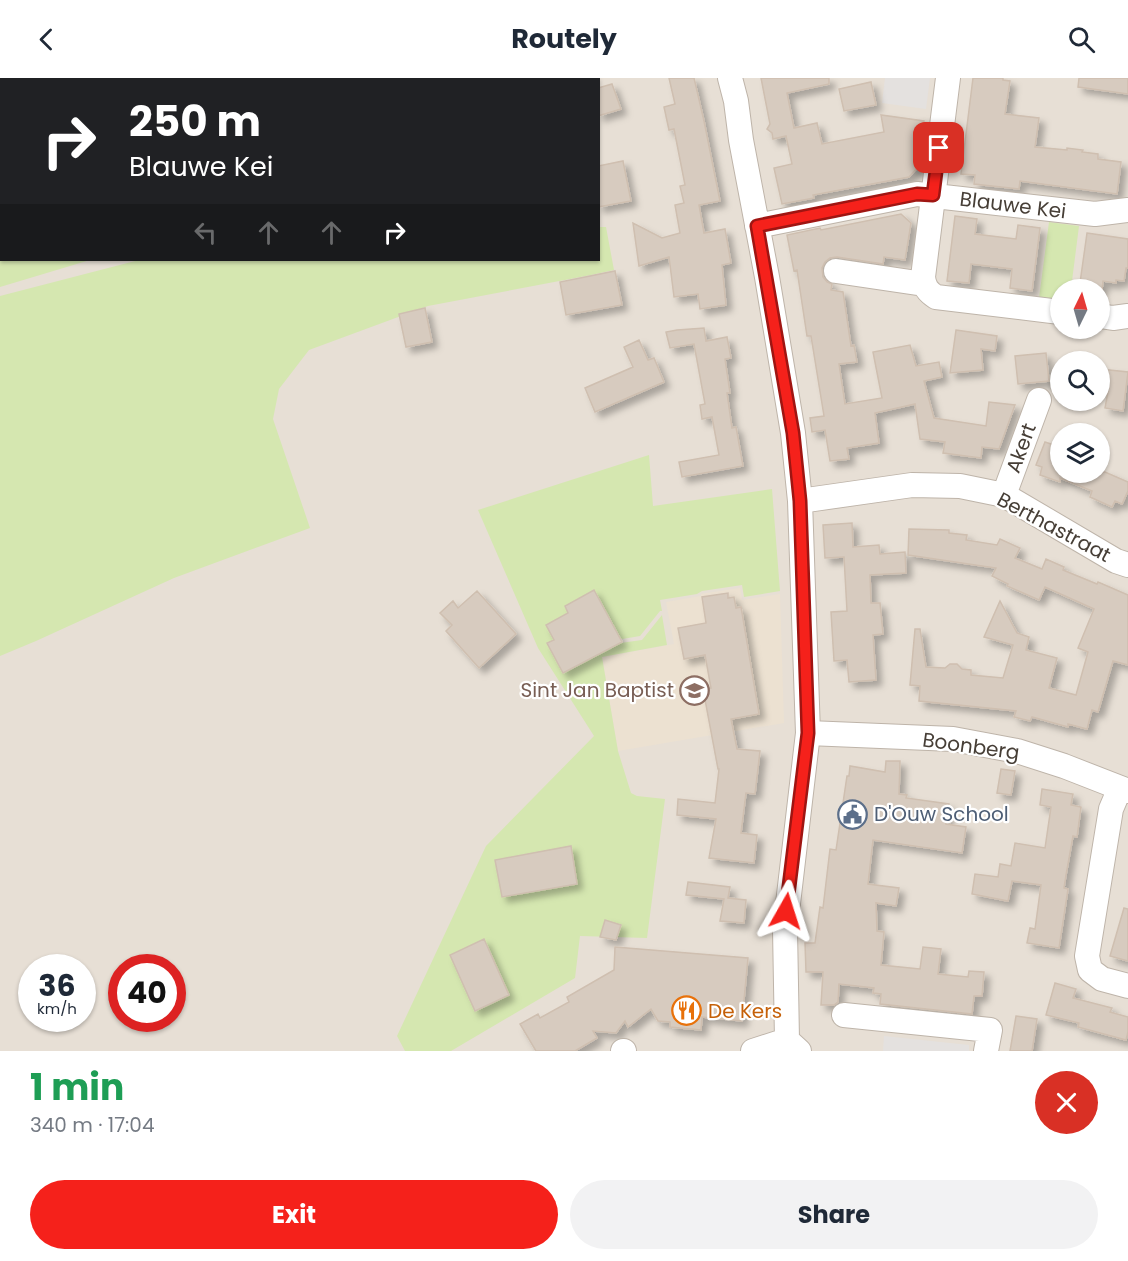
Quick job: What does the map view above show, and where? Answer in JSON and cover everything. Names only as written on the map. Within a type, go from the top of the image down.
[{"type":"street","points":[[730,78],[793,433],[800,501],[808,733],[784,929],[793,1045],[753,1051]]},
{"type":"street","points":[[948,78],[923,277],[924,284],[928,292],[936,297],[1050,311]]},
{"type":"street","name":"Blauwe Kei","points":[[757,226],[917,194],[1095,214],[1128,210]]},
{"type":"street","points":[[836,271],[924,284]]},
{"type":"street","points":[[1110,318],[1128,316]]},
{"type":"street","name":"Akert","points":[[1004,495],[1039,400]]},
{"type":"street","name":"Berthastraat","points":[[800,501],[912,485],[960,486],[1004,495],[1116,561],[1128,565]]},
{"type":"street","name":"Boonberg","points":[[808,733],[953,739],[1017,751],[1124,789]]},
{"type":"street","points":[[1124,789],[1111,809],[1087,956],[1090,970],[1102,979],[1128,986]]},
{"type":"street","points":[[844,1015],[990,1030],[986,1051]]},
{"type":"shaded area","points":[[600,78],[1128,78],[1128,1051],[0,1051],[0,261],[600,261]]},
{"type":"shaded area","points":[[885,78],[930,78],[926,109],[882,103]]},
{"type":"shaded area","name":"Sint Jan Baptist","points":[[740,588],[742,600],[780,594],[784,723],[618,751],[602,657],[674,644],[666,602]]},
{"type":"shaded area","points":[[884,1036],[969,1045],[969,1051],[883,1051]]},
{"type":"green space","points":[[1049,222],[1079,226],[1072,279],[1050,279],[1050,300],[1039,298]]},
{"type":"green space","points":[[600,227],[606,227],[614,270],[428,306],[309,350],[279,389],[273,419],[310,528],[174,578],[0,656],[0,296],[135,261],[600,261]]},
{"type":"green space","points":[[0,261],[87,261],[0,287]]},
{"type":"green space","points":[[649,455],[653,506],[772,489],[780,591],[744,597],[742,585],[660,600],[662,611],[640,636],[599,643],[599,646],[642,640],[662,615],[667,645],[602,657],[618,751],[631,793],[637,796],[665,799],[647,938],[580,936],[575,978],[451,1051],[405,1051],[397,1036],[486,846],[594,736],[538,648],[478,510]]},
{"type":"building","points":[[669,78],[694,78],[720,201],[699,205],[704,233],[725,229],[731,263],[722,265],[726,305],[700,309],[698,294],[674,297],[669,257],[639,266],[633,223],[662,238],[680,233],[675,205],[684,203],[680,186],[685,185],[674,129],[669,130],[664,107],[675,104]]},
{"type":"building","points":[[761,78],[829,78],[829,84],[787,93],[794,128],[817,123],[822,144],[884,132],[881,115],[924,121],[918,167],[909,177],[813,195],[814,198],[782,204],[774,168],[792,164],[786,136],[773,139],[772,133],[767,129],[770,124]]},
{"type":"building","points":[[973,78],[1003,78],[1003,80],[1010,81],[1005,114],[1039,118],[1035,147],[1083,150],[1082,152],[1098,154],[1098,159],[1121,162],[1117,194],[1020,181],[1019,189],[974,184],[975,175],[961,174]]},
{"type":"building","points":[[1079,78],[1128,78],[1128,94],[1078,87]]},
{"type":"building","points":[[871,82],[876,105],[844,111],[839,89]]},
{"type":"building","points":[[612,84],[621,109],[600,115],[600,87]]},
{"type":"building","points":[[623,161],[631,201],[600,207],[600,166]]},
{"type":"building","points":[[901,214],[911,223],[905,260],[884,257],[883,264],[837,257],[830,258],[822,268],[823,277],[832,284],[831,290],[843,292],[851,346],[854,345],[857,362],[839,364],[845,404],[882,398],[873,352],[910,345],[916,366],[939,362],[942,377],[924,381],[934,418],[986,426],[989,402],[1015,405],[999,449],[982,447],[981,458],[943,453],[945,442],[920,439],[915,404],[875,413],[879,443],[847,448],[849,459],[830,461],[825,430],[812,432],[810,418],[824,416],[811,336],[807,336],[797,270],[794,271],[787,235]]},
{"type":"building","points":[[955,216],[977,219],[975,234],[1016,239],[1018,225],[1040,228],[1032,291],[1010,288],[1012,269],[971,264],[969,283],[947,281]]},
{"type":"building","points":[[1087,233],[1128,239],[1128,268],[1126,268],[1124,281],[1116,280],[1116,283],[1110,282],[1110,279],[1081,279]]},
{"type":"building","points":[[615,271],[622,305],[566,315],[560,282]]},
{"type":"building","points":[[425,308],[432,342],[406,347],[399,314]]},
{"type":"building","points":[[704,328],[706,341],[727,337],[731,358],[725,359],[730,393],[727,393],[732,428],[736,427],[743,466],[682,477],[679,462],[719,455],[712,417],[702,419],[700,405],[705,404],[694,344],[670,348],[666,332]]},
{"type":"building","points":[[956,330],[997,336],[995,351],[981,349],[983,370],[950,373]]},
{"type":"building","points":[[639,340],[648,360],[654,358],[664,382],[595,412],[585,388],[633,367],[624,347]]},
{"type":"building","points":[[1046,353],[1049,381],[1018,384],[1015,356]]},
{"type":"building","points":[[1110,370],[1128,372],[1123,411],[1110,409]]},
{"type":"building","points":[[1045,442],[1050,444],[1050,478],[1040,475],[1042,467],[1036,465]]},
{"type":"building","points":[[1110,474],[1128,482],[1128,491],[1122,504],[1115,501],[1112,507],[1090,497],[1092,491],[1072,483],[1110,483]]},
{"type":"building","points":[[852,523],[853,547],[879,545],[880,554],[905,552],[906,573],[870,575],[871,603],[880,603],[883,634],[873,635],[876,680],[849,682],[847,660],[834,661],[831,612],[847,611],[844,557],[825,558],[823,525]]},
{"type":"building","points":[[909,529],[949,530],[949,533],[967,535],[966,540],[997,545],[1000,539],[1020,548],[1015,558],[1042,569],[1046,559],[1064,567],[1063,570],[1128,595],[1128,665],[1113,661],[1098,712],[1092,710],[1087,729],[1068,724],[1068,727],[1032,717],[1030,721],[1014,717],[1016,711],[919,701],[920,686],[910,685],[915,629],[920,629],[926,667],[945,668],[950,664],[957,664],[962,669],[971,670],[971,675],[1003,678],[1013,645],[984,637],[1000,601],[1017,633],[1029,637],[1026,650],[1057,658],[1049,688],[1076,695],[1088,652],[1078,648],[1094,609],[1045,587],[1039,600],[1007,586],[1008,584],[992,576],[996,568],[908,555]]},
{"type":"building","points":[[594,590],[622,642],[563,673],[547,643],[554,640],[546,625],[568,613],[565,606]]},
{"type":"building","points":[[477,591],[516,634],[479,668],[446,631],[452,625],[440,613],[453,601],[458,608]]},
{"type":"building","points":[[728,593],[728,598],[734,597],[736,608],[741,607],[759,714],[731,719],[737,749],[760,751],[755,794],[746,793],[741,833],[757,835],[754,863],[709,858],[716,819],[677,815],[678,799],[715,803],[719,769],[703,689],[711,688],[705,655],[684,659],[678,628],[706,623],[702,597]]},
{"type":"building","points":[[886,761],[900,761],[899,794],[907,795],[906,798],[949,804],[946,824],[966,827],[962,853],[873,840],[868,884],[899,888],[896,906],[876,903],[877,931],[884,932],[881,965],[920,969],[923,947],[941,949],[938,974],[968,977],[969,971],[984,972],[982,996],[974,996],[972,1014],[880,1004],[881,994],[873,993],[874,988],[839,984],[838,1002],[834,1005],[821,1005],[823,972],[806,972],[805,943],[815,943],[820,907],[823,908],[830,849],[836,850],[850,766],[885,772]]},
{"type":"building","points":[[1001,769],[1015,771],[1011,795],[997,793]]},
{"type":"building","points":[[1042,789],[1073,794],[1071,805],[1081,807],[1077,837],[1073,836],[1066,875],[1064,888],[1068,889],[1059,948],[1027,943],[1030,928],[1035,929],[1041,885],[1012,881],[1008,901],[972,894],[975,874],[998,877],[1000,864],[1011,866],[1015,843],[1045,848],[1051,807],[1040,805]]},
{"type":"building","points":[[571,846],[577,884],[502,897],[495,860]]},
{"type":"building","points":[[688,882],[730,887],[728,898],[746,900],[744,923],[720,921],[724,899],[686,895]]},
{"type":"building","points":[[1124,908],[1128,909],[1128,961],[1110,956]]},
{"type":"building","points":[[605,920],[621,925],[616,940],[600,937]]},
{"type":"building","points":[[484,939],[509,995],[475,1011],[450,955]]},
{"type":"building","points":[[615,947],[748,958],[742,1021],[702,1017],[701,1030],[670,1027],[670,1022],[658,1021],[651,1009],[628,1027],[625,1021],[616,1033],[593,1031],[597,1038],[575,1051],[536,1051],[520,1024],[538,1014],[540,1018],[569,1002],[567,997],[614,970]]},
{"type":"building","points":[[1055,983],[1076,989],[1073,998],[1112,1008],[1110,1012],[1128,1017],[1126,1040],[1078,1027],[1079,1023],[1046,1015]]},
{"type":"building","points":[[1016,1016],[1037,1019],[1032,1051],[1010,1051]]},
{"type":"place","name":"Sint Jan Baptist","points":[[695,690]]},
{"type":"place","name":"D'Ouw School","points":[[853,814]]},
{"type":"place","name":"De Kers","points":[[687,1011]]},
{"type":"route","points":[[786,911],[808,733],[800,501],[793,433],[757,226],[917,194],[933,195],[939,148]]}]
